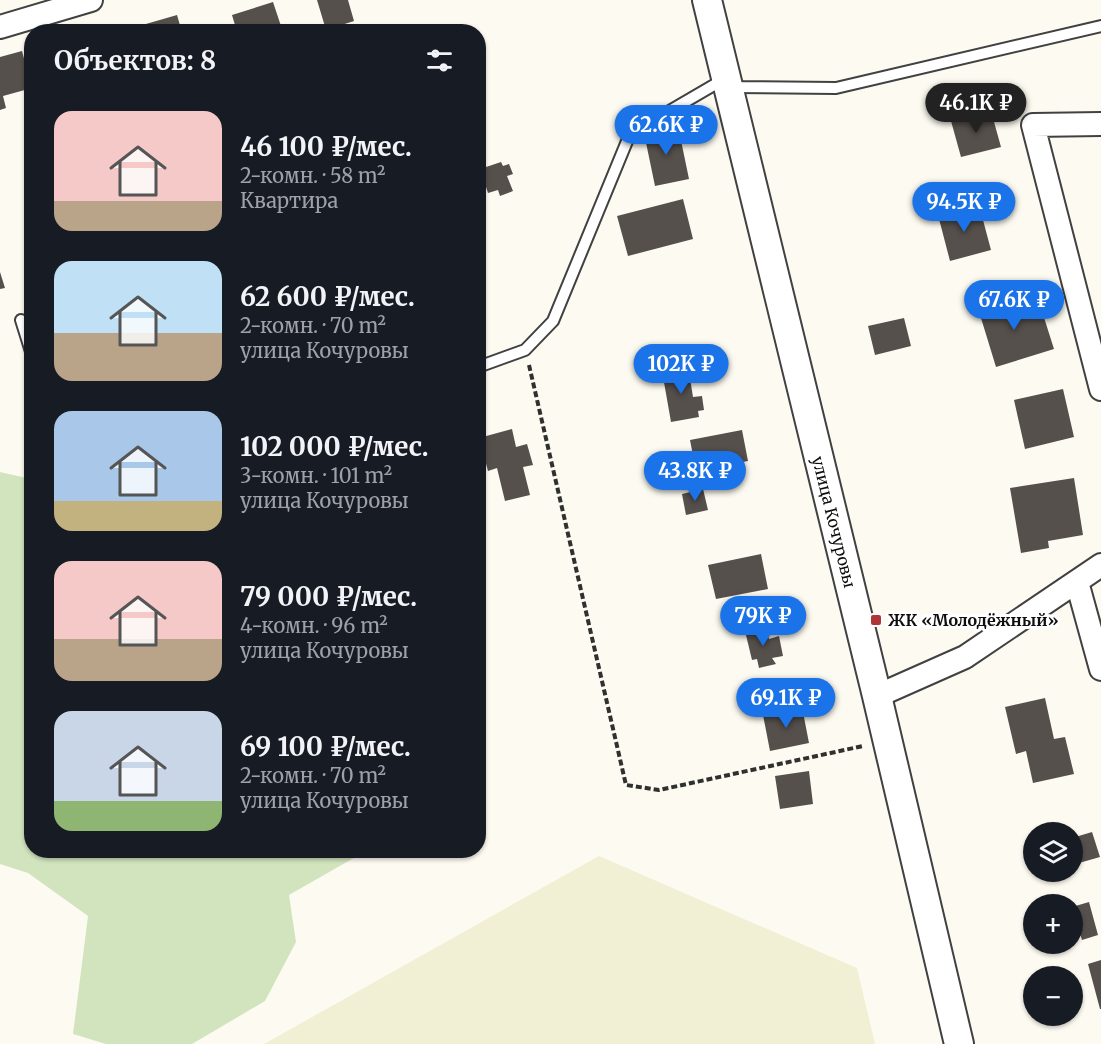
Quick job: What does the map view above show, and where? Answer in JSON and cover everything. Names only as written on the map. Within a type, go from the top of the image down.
[{"type":"street","points":[[0,27],[91,0]]},
{"type":"street","name":"улица Кочуровы","points":[[707,0],[888,741],[959,1044]]},
{"type":"street","points":[[1101,124],[1033,125],[1101,389]]},
{"type":"street","points":[[877,696],[965,657],[1101,565]]},
{"type":"street","points":[[1077,582],[1101,669]]},
{"type":"lane","points":[[486,365],[525,350],[553,321],[630,134],[727,82],[836,88],[1101,26]]},
{"type":"lane","points":[[21,320],[24,330]]},
{"type":"path","points":[[525,350],[626,785],[659,790],[888,741]]},
{"type":"shaded area","points":[[599,856],[857,968],[875,1044],[264,1044]]},
{"type":"green space","points":[[0,472],[24,477],[24,858],[354,858],[289,895],[296,942],[265,1001],[192,1044],[106,1044],[73,1034],[88,916],[28,873],[0,864]]},
{"type":"building","points":[[317,0],[348,0],[354,21],[345,24],[324,24]]},
{"type":"building","points":[[273,2],[280,24],[235,24],[232,15]]},
{"type":"building","points":[[177,15],[180,24],[146,24]]},
{"type":"building","points":[[22,51],[24,90],[3,96],[6,108],[0,110],[0,57]]},
{"type":"building","points":[[991,111],[1001,147],[961,157],[951,121]]},
{"type":"building","points":[[678,126],[689,179],[655,186],[644,133]]},
{"type":"building","points":[[501,162],[503,166],[509,164],[513,174],[507,176],[513,191],[500,196],[498,190],[488,193],[486,167]]},
{"type":"building","points":[[683,199],[693,239],[628,256],[617,216]]},
{"type":"building","points":[[979,205],[991,250],[950,261],[938,215]]},
{"type":"building","points":[[0,272],[5,288],[0,289]]},
{"type":"building","points":[[1015,294],[1021,314],[1041,308],[1054,349],[996,367],[977,305]]},
{"type":"building","points":[[904,318],[911,346],[875,355],[868,326]]},
{"type":"building","points":[[688,366],[693,397],[702,396],[704,410],[698,411],[699,417],[671,422],[662,371]]},
{"type":"building","points":[[1063,389],[1074,437],[1025,449],[1014,400]]},
{"type":"building","points":[[512,429],[516,447],[527,444],[533,465],[523,467],[530,495],[505,501],[497,468],[488,471],[486,436]]},
{"type":"building","points":[[742,430],[748,461],[696,471],[690,440]]},
{"type":"building","points":[[1074,478],[1083,535],[1048,541],[1049,548],[1021,553],[1010,488]]},
{"type":"building","points":[[703,489],[708,510],[686,515],[682,494]]},
{"type":"building","points":[[761,554],[768,589],[716,599],[708,565]]},
{"type":"building","points":[[766,626],[769,639],[779,636],[783,656],[772,658],[776,664],[759,668],[757,659],[752,660],[745,631]]},
{"type":"building","points":[[1045,698],[1054,739],[1065,737],[1074,774],[1033,783],[1026,751],[1016,754],[1005,707]]},
{"type":"building","points":[[802,707],[809,743],[770,751],[763,715]]},
{"type":"building","points":[[809,771],[813,804],[780,809],[775,776]]},
{"type":"building","points":[[1092,832],[1100,857],[1083,862],[1083,835]]},
{"type":"building","points":[[1089,902],[1098,935],[1083,940],[1083,904]]},
{"type":"building","points":[[1101,960],[1101,1009],[1100,1009],[1088,964]]},
{"type":"place","name":"ЖК «Молодёжный»","points":[[876,620]]}]
